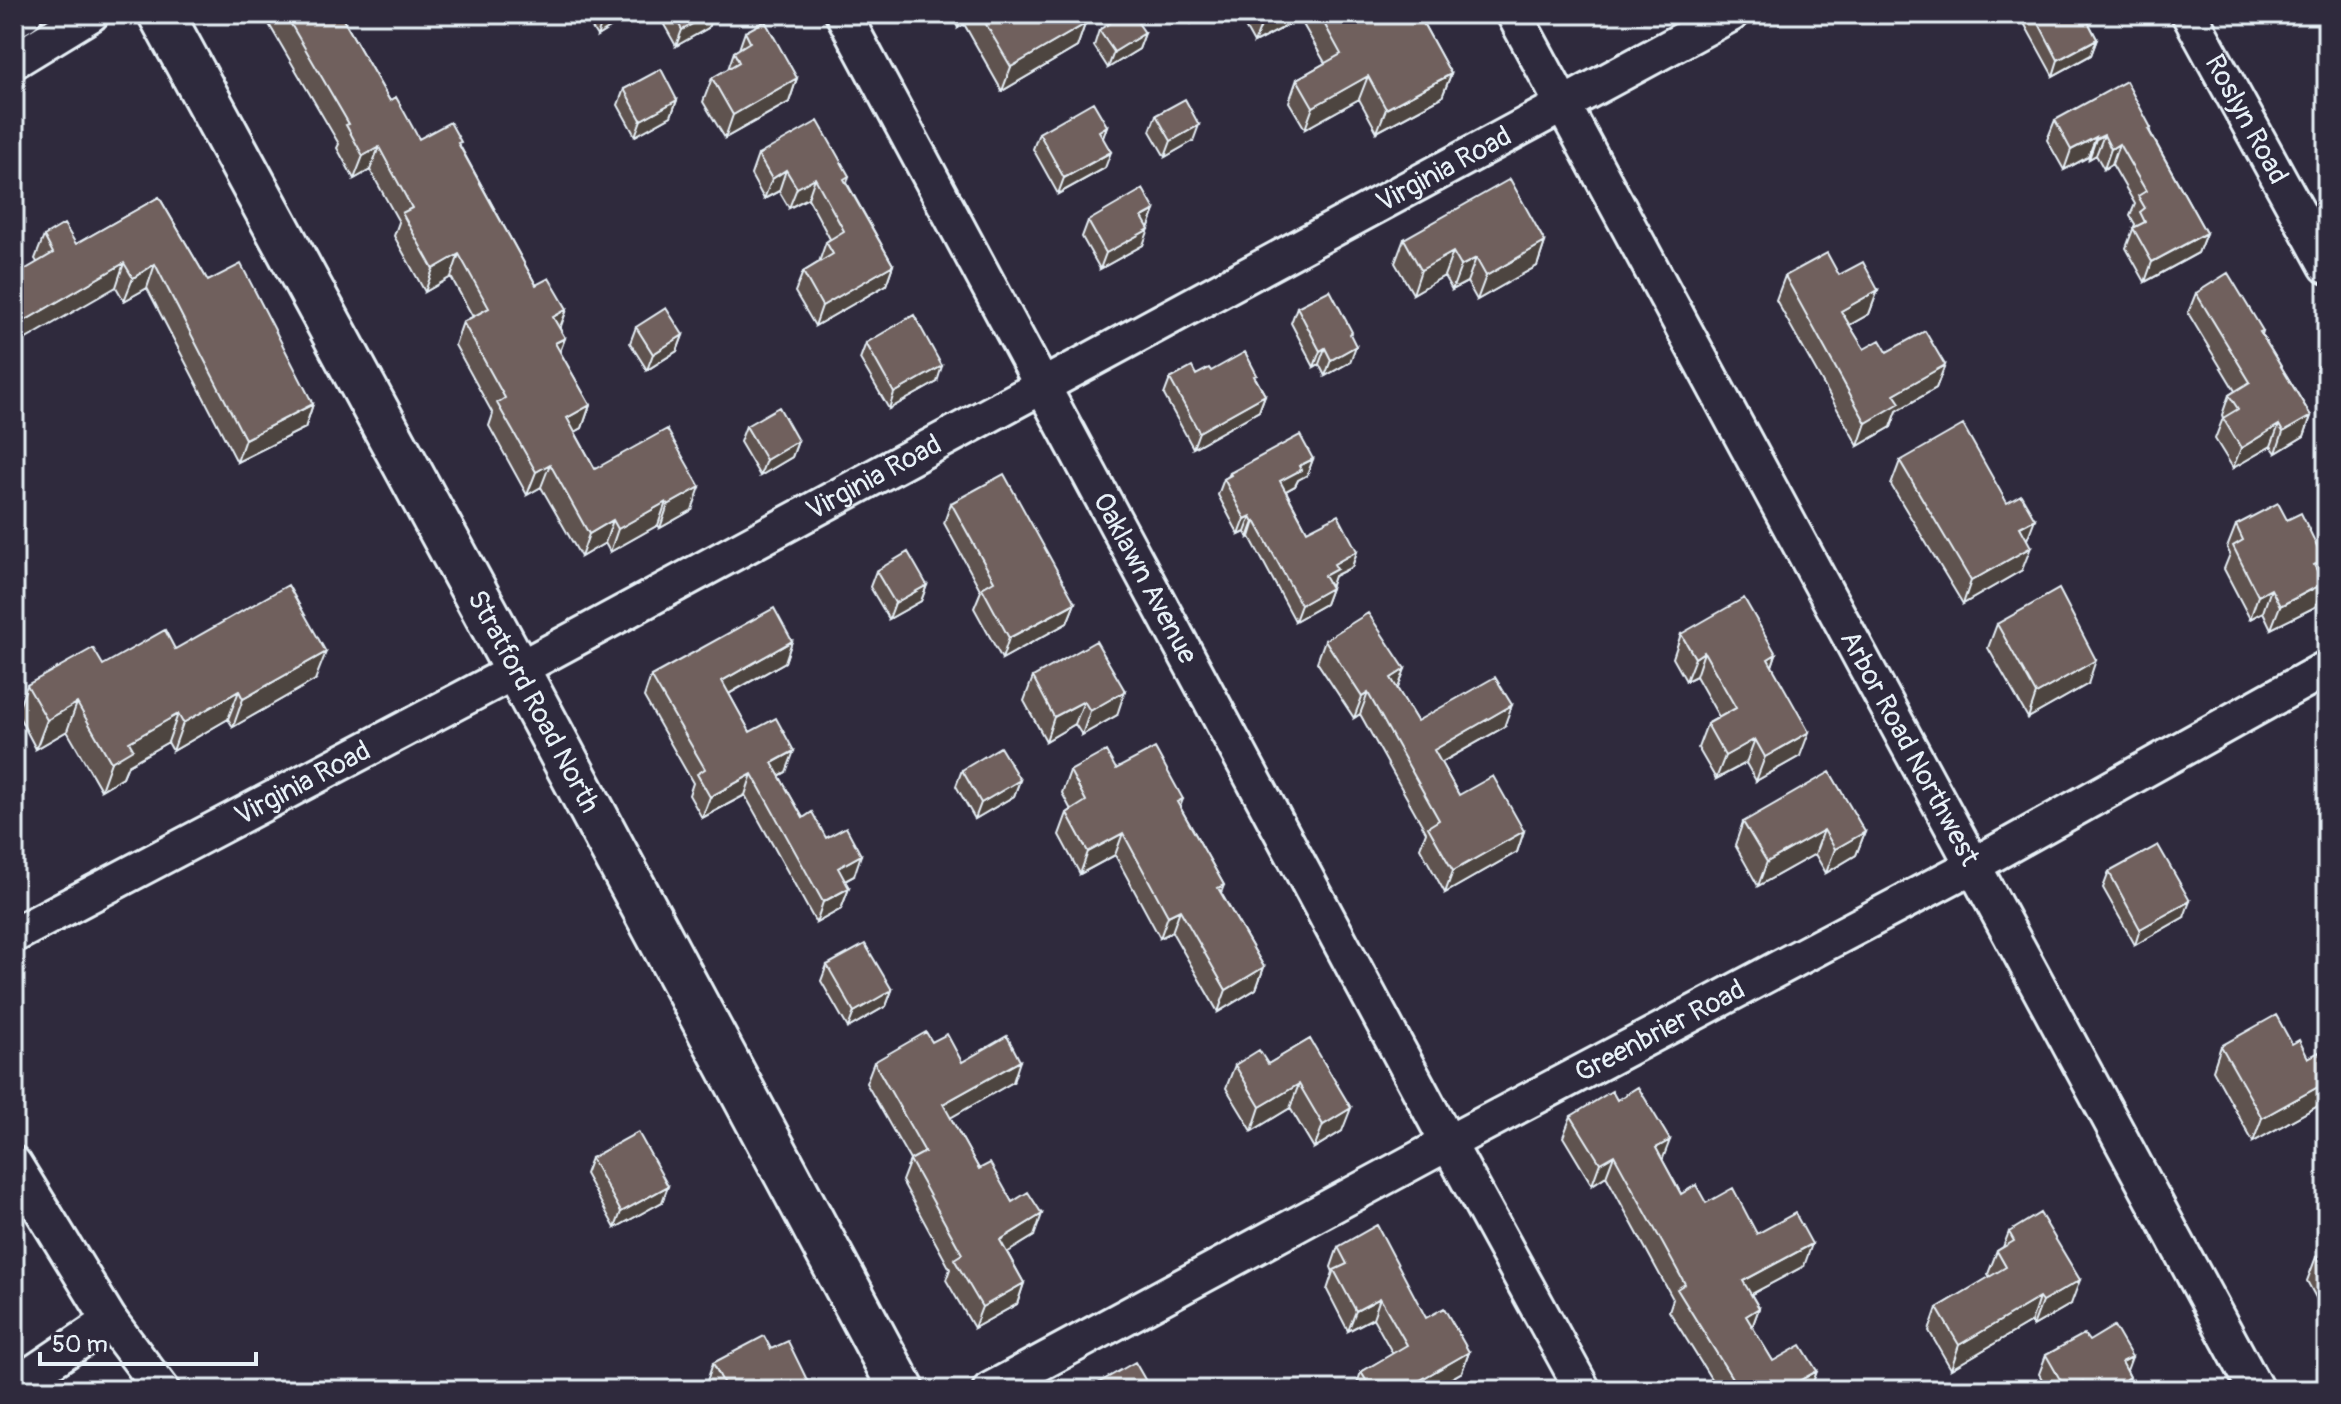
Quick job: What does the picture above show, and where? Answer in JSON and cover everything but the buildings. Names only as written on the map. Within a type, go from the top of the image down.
[{"type":"main road","name":"Stratford Road North","points":[[161,14],[517,670],[902,1390]]},
{"type":"street","points":[[14,20],[24,14]]},
{"type":"street","points":[[14,61],[91,14]]},
{"type":"street","name":"Oaklawn Avenue","points":[[843,14],[1583,1390]]},
{"type":"street","name":"Arbor Road Northwest","points":[[1514,14],[2256,1390]]},
{"type":"street","name":"Virginia Road","points":[[14,935],[517,670],[1731,14]]},
{"type":"street","name":"Roslyn Road","points":[[2189,14],[2327,266]]},
{"type":"street","name":"Greenbrier Road","points":[[990,1390],[1972,866],[2327,668]]},
{"type":"street","points":[[14,1164],[110,1321],[162,1390]]},
{"type":"street","points":[[14,1386],[110,1321]]}]
